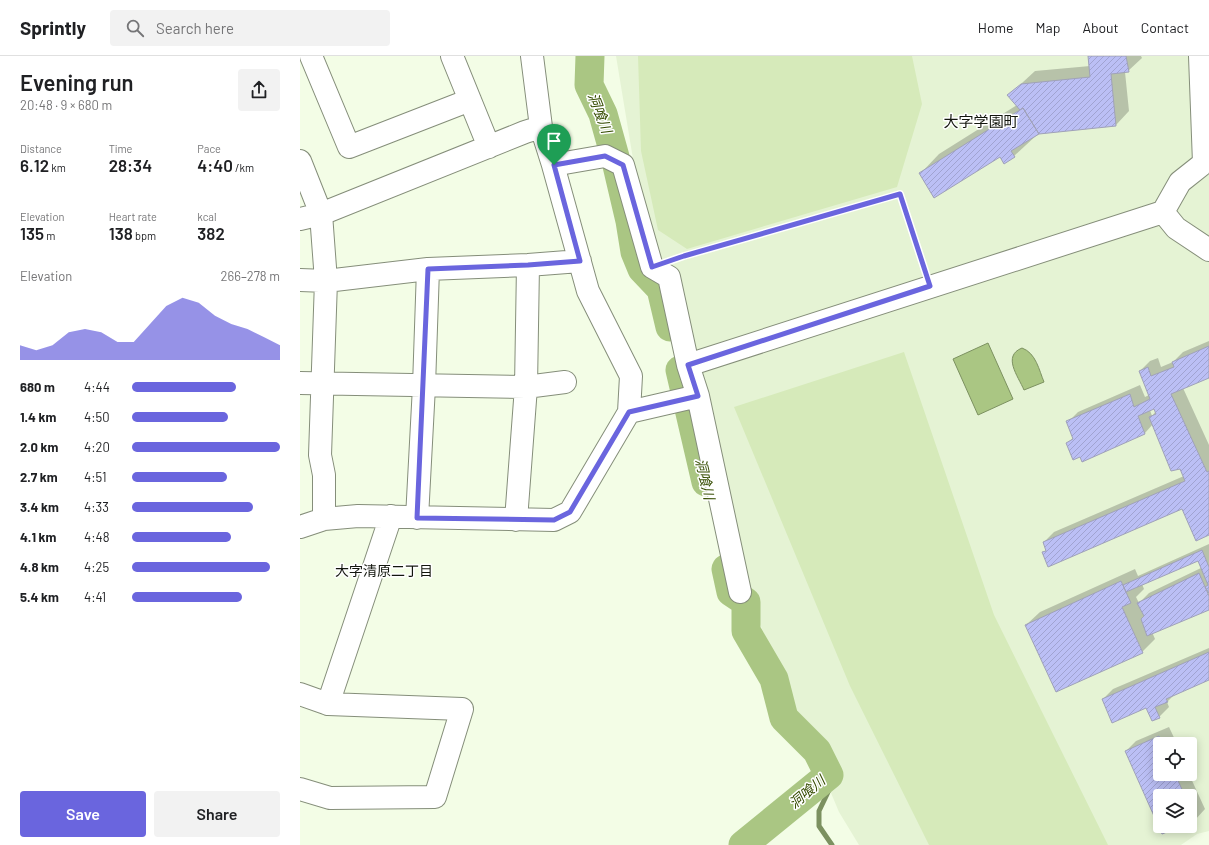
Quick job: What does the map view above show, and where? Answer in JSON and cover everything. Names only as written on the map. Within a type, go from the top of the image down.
[{"type":"street","points":[[452,56],[489,147]]},
{"type":"street","points":[[300,527],[324,519],[358,516],[554,520],[570,512],[629,412],[631,376],[588,291],[554,165],[541,126],[532,56]]},
{"type":"street","points":[[688,365],[1163,212],[1180,182],[1206,164],[1200,56]]},
{"type":"street","points":[[314,57],[349,147],[470,100]]},
{"type":"street","points":[[310,216],[541,126]]},
{"type":"street","points":[[554,165],[605,156],[623,165],[652,267],[669,277],[688,365],[691,397],[740,592]]},
{"type":"street","points":[[300,161],[310,216],[326,281],[320,455],[324,475],[324,519]]},
{"type":"street","points":[[1163,212],[1176,228],[1209,250]]},
{"type":"street","points":[[300,280],[326,281],[428,269],[528,265],[580,261]]},
{"type":"street","points":[[516,520],[526,387],[528,265]]},
{"type":"street","points":[[417,518],[428,269]]},
{"type":"street","points":[[300,383],[526,387],[565,382]]},
{"type":"street","points":[[629,412],[691,397]]},
{"type":"street","points":[[328,704],[391,516]]},
{"type":"street","points":[[300,694],[328,704],[462,710],[435,797],[330,798],[300,789]]},
{"type":"path","points":[[652,267],[684,256],[900,194],[930,286]]},
{"type":"shaded area","points":[[616,56],[1209,56],[1209,831],[1197,834],[1181,845],[859,845],[839,812],[754,610],[703,387],[654,259],[633,159]]},
{"type":"shaded area","points":[[638,56],[912,56],[922,104],[897,187],[687,249],[658,230],[641,151]]},
{"type":"shaded area","points":[[988,343],[1013,399],[978,415],[953,359]]},
{"type":"shaded area","points":[[1022,348],[1027,350],[1034,358],[1044,382],[1024,390],[1015,373],[1012,361],[1016,352]]},
{"type":"shaded area","points":[[904,352],[994,615],[1108,845],[929,845],[850,686],[734,407]]},
{"type":"building","points":[[1088,56],[1126,56],[1129,72],[1111,74],[1116,126],[1039,134],[1023,108],[1020,110],[1007,95],[1021,84],[1090,77]]},
{"type":"building","points":[[1023,108],[1039,134],[1011,151],[1015,157],[1004,164],[1000,157],[934,198],[919,173]]},
{"type":"building","points":[[1209,346],[1209,378],[1171,394],[1207,472],[1209,471],[1209,535],[1196,541],[1182,509],[1048,567],[1042,552],[1046,551],[1043,542],[1185,481],[1180,469],[1171,471],[1149,417],[1156,414],[1154,409],[1138,416],[1145,434],[1082,462],[1080,457],[1073,460],[1066,443],[1073,439],[1066,421],[1130,394],[1134,407],[1150,399],[1139,371],[1148,367],[1151,376],[1174,367],[1172,362]]},
{"type":"building","points":[[1202,550],[1209,567],[1209,593],[1205,587],[1208,585],[1198,561],[1126,592],[1123,585]]},
{"type":"building","points":[[1199,573],[1209,596],[1209,610],[1147,636],[1141,619],[1144,616],[1137,603]]},
{"type":"building","points":[[1121,581],[1131,603],[1122,607],[1143,653],[1056,692],[1025,625]]},
{"type":"building","points":[[1209,652],[1209,680],[1166,699],[1168,702],[1155,707],[1160,718],[1152,721],[1146,708],[1112,723],[1102,699]]},
{"type":"building","points":[[1153,739],[1153,781],[1178,781],[1182,789],[1153,789],[1153,814],[1125,751]]},
{"type":"waterway","name":"洞喰川","points":[[590,56],[589,85],[603,114],[615,157],[630,221],[635,252],[642,269],[661,289],[670,327]]},
{"type":"waterway","name":"洞喰川","points":[[680,370],[706,482]]},
{"type":"waterway","name":"洞喰川","points":[[726,569],[731,592],[746,602],[746,631],[774,679],[784,718],[817,751],[829,775],[743,845]]},
{"type":"waterway","points":[[829,775],[830,788],[819,811],[819,826],[832,845]]},
{"type":"district","name":"大字学園町","points":[[981,122]]},
{"type":"district","name":"大字清原二丁目","points":[[384,571]]},
{"type":"route","points":[[605,156],[623,165],[652,267],[684,256],[900,194],[930,286],[688,365],[698,396],[629,412],[570,512],[554,520],[417,518],[428,269],[528,265],[580,261],[554,165],[605,156]]}]
